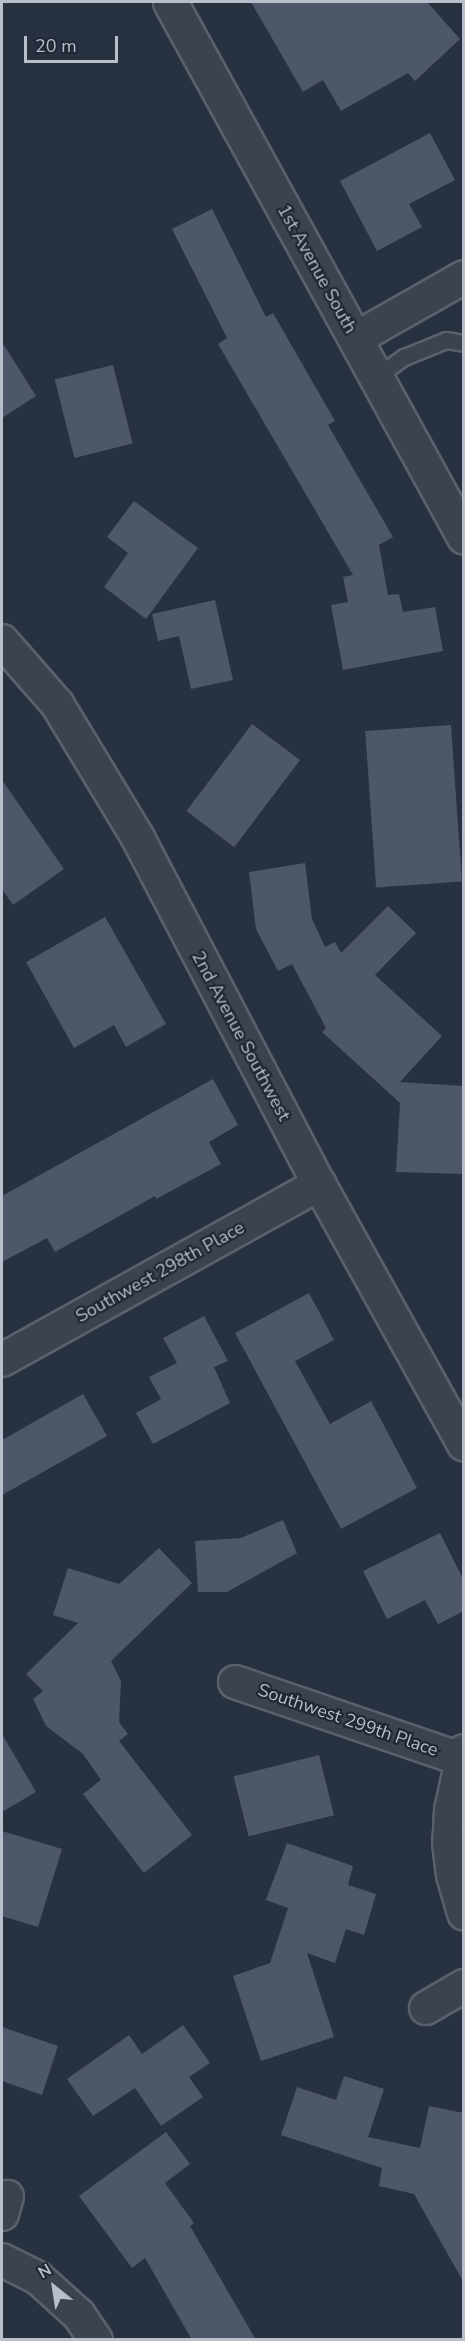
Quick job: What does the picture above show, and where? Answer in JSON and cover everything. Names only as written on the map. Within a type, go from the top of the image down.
[{"type":"street","name":"1st Avenue South","points":[[170,2],[464,537]]},
{"type":"street","points":[[355,339],[464,277]]},
{"type":"street","name":"2nd Avenue Southwest","points":[[2,641],[57,704],[86,749],[110,796],[138,838],[319,1184],[464,1444]]},
{"type":"street","name":"Southwest 298th Place","points":[[2,1360],[319,1184]]},
{"type":"street","name":"Southwest 299th Place","points":[[235,1682],[462,1754]]},
{"type":"street","points":[[462,1754],[451,1810],[449,1843],[453,1875],[464,1913]]},
{"type":"street","points":[[426,2008],[464,1986]]},
{"type":"street","points":[[2,2260],[38,2278],[79,2315],[96,2340]]},
{"type":"lane","points":[[376,377],[404,357],[446,340],[464,343]]},
{"type":"building","points":[[251,2],[427,2],[460,39],[415,81],[408,73],[341,111],[323,80],[303,92]]},
{"type":"building","points":[[430,133],[455,180],[409,204],[422,227],[377,251],[340,181]]},
{"type":"building","points":[[212,209],[266,317],[273,313],[335,421],[328,425],[393,537],[379,545],[388,595],[399,594],[403,612],[435,607],[443,651],[343,670],[331,605],[348,602],[343,577],[353,575],[218,344],[227,338],[172,229]]},
{"type":"building","points":[[2,342],[36,396],[2,418]]},
{"type":"building","points":[[113,365],[133,444],[74,458],[55,380]]},
{"type":"building","points":[[134,501],[198,548],[146,619],[104,587],[128,553],[107,537]]},
{"type":"building","points":[[215,600],[233,680],[191,689],[179,636],[158,641],[152,614]]},
{"type":"building","points":[[252,724],[300,760],[234,847],[186,811]]},
{"type":"building","points":[[451,725],[462,882],[376,888],[365,731]]},
{"type":"building","points":[[2,780],[64,869],[13,905],[2,889]]},
{"type":"building","points":[[305,863],[312,919],[325,947],[335,942],[341,953],[388,906],[416,933],[375,975],[442,1036],[400,1082],[464,1086],[464,1174],[396,1172],[400,1103],[322,1032],[326,1028],[292,964],[278,971],[256,929],[249,872]]},
{"type":"building","points":[[105,917],[166,1024],[126,1047],[114,1025],[74,1048],[26,962]]},
{"type":"building","points":[[213,1079],[238,1125],[209,1142],[221,1164],[156,1199],[155,1196],[55,1252],[47,1238],[2,1262],[2,1196]]},
{"type":"building","points":[[309,1293],[334,1340],[295,1361],[330,1424],[371,1401],[417,1488],[341,1529],[235,1333]]},
{"type":"building","points":[[204,1316],[228,1361],[214,1367],[230,1403],[153,1444],[136,1413],[161,1399],[149,1377],[177,1363],[163,1338]]},
{"type":"building","points":[[83,1394],[107,1436],[2,1495],[2,1440]]},
{"type":"building","points":[[283,1520],[297,1553],[227,1592],[198,1592],[195,1541],[241,1538]]},
{"type":"building","points":[[440,1533],[464,1581],[464,1611],[438,1624],[425,1600],[387,1619],[363,1571]]},
{"type":"building","points":[[159,1548],[192,1583],[111,1661],[121,1681],[119,1722],[128,1734],[119,1741],[192,1835],[144,1873],[83,1794],[101,1780],[83,1754],[46,1726],[33,1699],[43,1691],[26,1674],[78,1623],[53,1615],[68,1568],[119,1584]]},
{"type":"building","points":[[2,1734],[36,1792],[2,1812]]},
{"type":"building","points":[[319,1755],[334,1815],[249,1836],[234,1776]]},
{"type":"building","points":[[2,1831],[62,1849],[38,1927],[2,1916]]},
{"type":"building","points":[[287,1843],[353,1866],[348,1885],[376,1894],[364,1935],[346,1929],[335,1963],[307,1953],[334,2037],[261,2061],[233,1976],[270,1963],[288,1908],[266,1900]]},
{"type":"building","points":[[183,2025],[210,2063],[189,2077],[203,2097],[161,2126],[135,2088],[93,2116],[67,2079],[129,2035],[142,2054]]},
{"type":"building","points":[[2,2027],[58,2046],[42,2095],[2,2081]]},
{"type":"building","points":[[344,2076],[384,2089],[368,2137],[420,2148],[429,2106],[464,2113],[464,2283],[414,2194],[379,2186],[382,2168],[281,2135],[297,2087],[336,2100]]},
{"type":"building","points":[[166,2132],[190,2164],[165,2183],[194,2223],[190,2226],[256,2340],[192,2340],[145,2258],[132,2268],[79,2196]]}]
